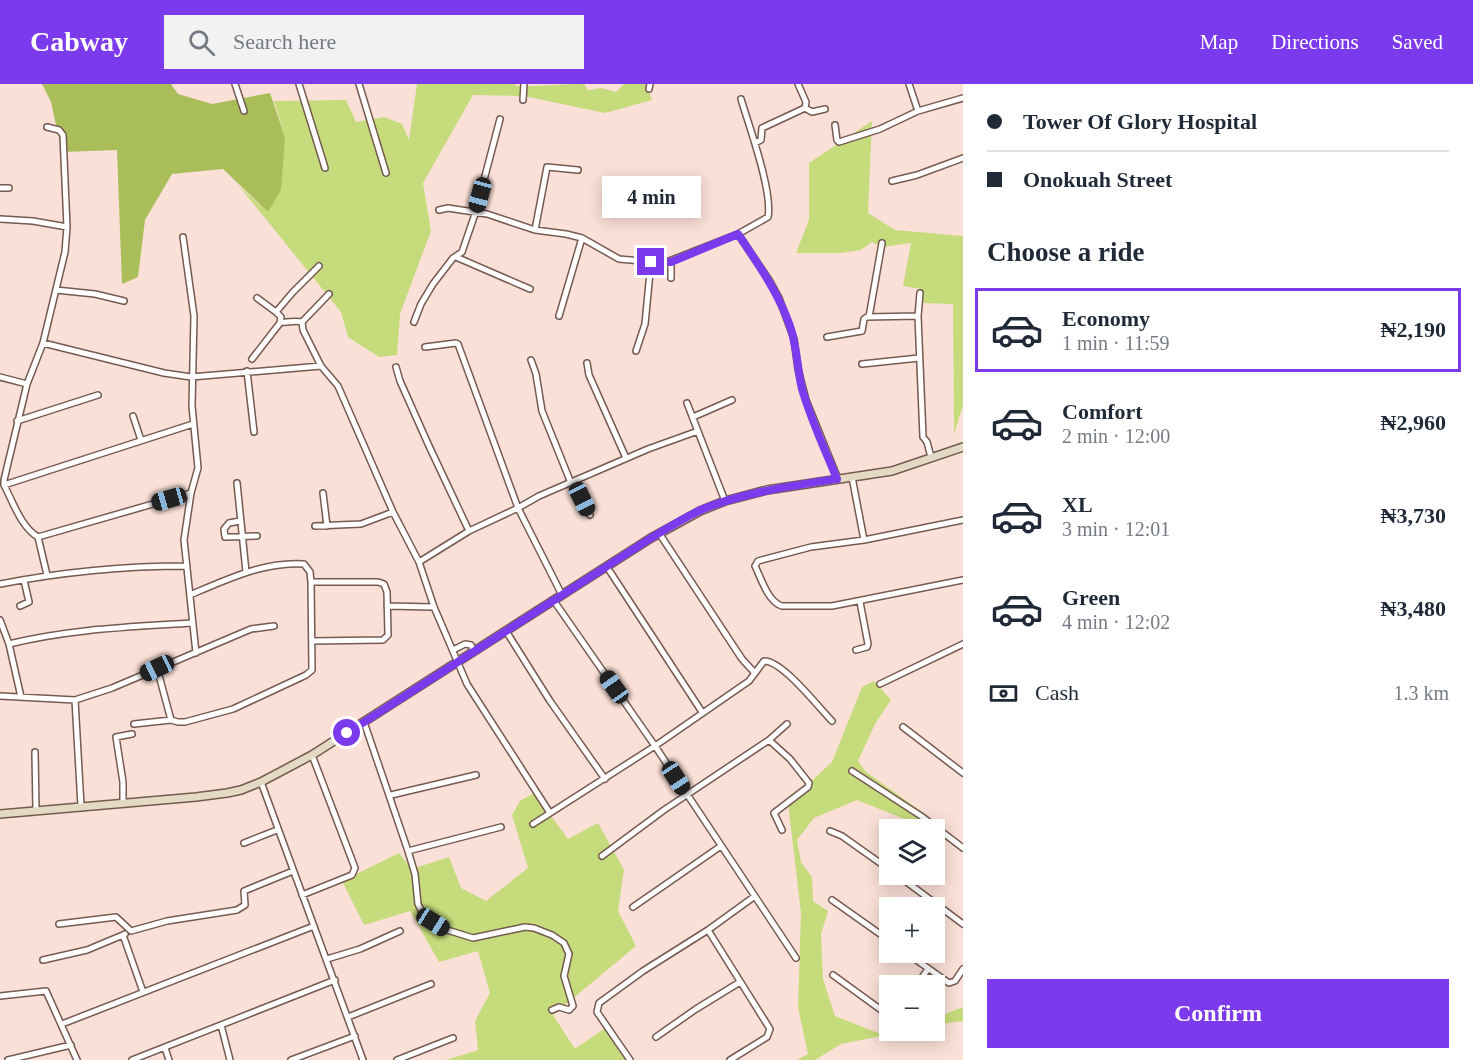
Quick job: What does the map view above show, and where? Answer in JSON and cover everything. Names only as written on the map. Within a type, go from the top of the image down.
[{"type":"street","points":[[235,84],[244,111]]},
{"type":"street","points":[[299,84],[325,168]]},
{"type":"street","points":[[359,84],[386,173]]},
{"type":"street","points":[[524,84],[524,100]]},
{"type":"street","points":[[798,84],[806,102],[805,108]]},
{"type":"street","points":[[909,84],[918,111]]},
{"type":"street","points":[[835,125],[839,142],[880,129],[918,111],[963,98]]},
{"type":"street","points":[[439,210],[448,208],[475,214],[487,214],[535,230],[582,238],[619,259],[671,262],[759,224],[769,214],[765,183],[741,99]]},
{"type":"street","points":[[805,108],[812,112],[825,109]]},
{"type":"street","points":[[755,142],[761,140],[762,128],[805,108]]},
{"type":"street","points":[[414,322],[433,284],[462,252],[475,214],[500,118]]},
{"type":"street","points":[[47,127],[59,130],[63,135],[67,227],[65,252],[43,343],[27,384],[17,420],[4,485],[31,533],[38,537],[191,493]]},
{"type":"street","points":[[892,181],[917,175],[963,158]]},
{"type":"street","points":[[535,230],[547,167],[578,170]]},
{"type":"street","points":[[0,188],[9,188]]},
{"type":"street","points":[[0,219],[33,221],[67,227]]},
{"type":"street","points":[[738,234],[769,280],[783,308],[794,339],[798,369],[806,400],[837,479]]},
{"type":"street","points":[[183,237],[194,316],[191,377],[198,468],[191,493],[184,540],[196,652]]},
{"type":"street","points":[[559,316],[582,238]]},
{"type":"street","points":[[870,317],[882,243]]},
{"type":"street","points":[[456,256],[530,289]]},
{"type":"street","points":[[636,351],[645,324],[651,262]]},
{"type":"street","points":[[671,262],[671,278]]},
{"type":"street","points":[[276,312],[292,292],[319,266]]},
{"type":"street","points":[[56,290],[95,294],[124,302]]},
{"type":"street","points":[[920,293],[918,316],[923,437],[927,442],[931,457]]},
{"type":"street","points":[[302,322],[329,294]]},
{"type":"street","points":[[252,359],[281,322],[281,317],[276,312],[257,298]]},
{"type":"street","points":[[827,337],[862,331],[864,319],[870,317],[918,316]]},
{"type":"street","points":[[281,322],[295,320],[302,322]]},
{"type":"street","points":[[302,322],[303,330],[321,366],[338,386],[393,512],[419,562],[434,607],[467,684],[550,813]]},
{"type":"street","points":[[43,343],[164,373],[191,377],[321,366]]},
{"type":"street","points":[[425,347],[458,344],[518,508],[562,595]]},
{"type":"street","points":[[862,364],[919,358]]},
{"type":"street","points":[[531,360],[536,374],[542,411],[571,483],[574,482],[590,515]]},
{"type":"street","points":[[587,363],[589,375],[626,458]]},
{"type":"street","points":[[396,367],[400,381],[469,531]]},
{"type":"street","points":[[247,371],[254,432]]},
{"type":"street","points":[[0,377],[27,384]]},
{"type":"street","points":[[17,420],[98,395]]},
{"type":"street","points":[[693,417],[732,400]]},
{"type":"street","points":[[687,403],[725,501]]},
{"type":"street","points":[[133,416],[141,440]]},
{"type":"street","points":[[4,485],[193,424]]},
{"type":"street","points":[[419,562],[469,531],[539,496],[626,458],[698,431]]},
{"type":"street","points":[[0,814],[123,804],[241,790],[312,755],[659,533],[700,511],[725,501],[767,490],[892,471],[963,447]]},
{"type":"street","points":[[852,477],[864,540]]},
{"type":"street","points":[[237,483],[246,572]]},
{"type":"street","points":[[323,493],[327,526]]},
{"type":"street","points":[[315,526],[361,524],[393,512]]},
{"type":"street","points":[[963,520],[864,540],[811,547],[758,561],[756,565],[777,605],[832,606],[963,580]]},
{"type":"street","points":[[240,521],[229,523],[224,529],[225,537],[257,536]]},
{"type":"street","points":[[659,533],[742,659],[754,672]]},
{"type":"street","points":[[38,537],[47,575]]},
{"type":"street","points":[[134,724],[171,720],[185,722],[233,709],[306,675],[312,670],[311,582],[307,567],[303,563],[284,564],[246,572],[190,595]]},
{"type":"street","points":[[0,585],[47,575],[115,568],[187,566]]},
{"type":"street","points":[[607,567],[702,712]]},
{"type":"street","points":[[20,606],[29,602],[24,580]]},
{"type":"street","points":[[311,582],[381,583],[386,586],[388,635],[385,640],[312,641]]},
{"type":"street","points":[[554,601],[655,746],[796,958]]},
{"type":"street","points":[[856,650],[867,647],[868,644],[860,602]]},
{"type":"street","points":[[387,606],[434,607]]},
{"type":"street","points":[[0,620],[9,644],[21,697]]},
{"type":"street","points":[[9,644],[33,638],[114,628],[192,623]]},
{"type":"street","points":[[0,696],[75,700],[112,688],[251,629],[274,626]]},
{"type":"street","points":[[506,631],[605,779]]},
{"type":"street","points":[[453,650],[465,644],[471,645],[474,651]]},
{"type":"street","points":[[880,684],[963,644]]},
{"type":"street","points":[[533,824],[655,746],[749,681],[764,661],[774,663],[783,670],[832,722]]},
{"type":"street","points":[[157,668],[171,720]]},
{"type":"street","points":[[75,700],[81,806]]},
{"type":"street","points":[[364,722],[415,874],[418,904],[421,910],[427,918],[444,929],[473,938],[525,927],[552,935],[564,943],[569,954],[564,976],[573,1006],[569,1010],[559,1007],[552,1010]]},
{"type":"street","points":[[602,856],[687,795],[770,740],[788,724]]},
{"type":"street","points":[[903,727],[963,773]]},
{"type":"street","points":[[123,804],[121,764],[116,737],[132,734]]},
{"type":"street","points":[[770,740],[809,782],[808,787],[774,813],[782,830]]},
{"type":"street","points":[[35,752],[36,810]]},
{"type":"street","points":[[302,895],[352,875],[356,868],[312,755]]},
{"type":"street","points":[[852,771],[921,816],[963,848]]},
{"type":"street","points":[[390,795],[476,775]]},
{"type":"street","points":[[261,782],[363,1060]]},
{"type":"street","points":[[408,851],[501,827]]},
{"type":"street","points":[[244,843],[278,830]]},
{"type":"street","points":[[830,831],[842,836],[879,862]]},
{"type":"street","points":[[633,907],[721,846]]},
{"type":"street","points":[[43,960],[87,950],[131,931],[167,921],[243,908],[245,905],[244,891],[293,871]]},
{"type":"street","points":[[911,885],[963,924]]},
{"type":"street","points":[[630,1060],[597,1012],[598,1004],[755,896]]},
{"type":"street","points":[[832,900],[879,933]]},
{"type":"street","points":[[59,924],[116,917],[131,931]]},
{"type":"street","points":[[62,1024],[314,926]]},
{"type":"street","points":[[708,930],[767,1021],[770,1032],[767,1037],[730,1060]]},
{"type":"street","points":[[327,959],[360,949],[400,931]]},
{"type":"street","points":[[123,935],[143,992]]},
{"type":"street","points":[[920,963],[950,983],[955,981],[963,969]]},
{"type":"street","points":[[924,975],[928,969]]},
{"type":"street","points":[[833,975],[879,1008]]},
{"type":"street","points":[[132,1060],[335,980]]},
{"type":"street","points":[[656,1037],[740,982]]},
{"type":"street","points":[[348,1017],[431,984]]},
{"type":"street","points":[[0,996],[46,991],[77,1060]]},
{"type":"street","points":[[221,1025],[230,1060]]},
{"type":"street","points":[[291,1060],[355,1036]]},
{"type":"street","points":[[397,1060],[453,1038]]},
{"type":"street","points":[[8,1060],[25,1058],[71,1045]]},
{"type":"street","points":[[165,1048],[169,1060]]},
{"type":"green space","points":[[42,84],[171,84],[178,94],[212,104],[270,93],[285,137],[281,190],[268,212],[223,169],[172,174],[145,220],[138,277],[122,284],[117,150],[62,152],[51,102]]},
{"type":"green space","points":[[417,84],[526,86],[584,84],[588,90],[601,88],[616,92],[624,84],[646,84],[652,100],[605,113],[524,96],[473,95],[423,183],[431,231],[400,314],[397,355],[379,357],[348,337],[341,312],[239,186],[268,212],[285,137],[274,101],[346,100],[356,122],[384,117],[402,124],[409,140]]},
{"type":"green space","points":[[872,121],[868,213],[895,230],[963,236],[963,405],[954,434],[953,304],[923,303],[921,289],[903,286],[911,243],[882,247],[872,242],[861,250],[840,253],[796,253],[809,220],[809,163]]},
{"type":"green space","points":[[874,681],[891,700],[875,724],[858,761],[866,772],[928,816],[925,819],[904,819],[857,800],[814,818],[797,840],[801,862],[812,877],[813,901],[828,911],[821,934],[823,979],[835,1016],[879,1033],[879,1036],[841,1044],[815,1060],[797,1060],[808,1054],[798,1007],[801,913],[788,803],[832,762],[862,687]]},
{"type":"green space","points":[[534,793],[568,839],[598,823],[624,870],[618,911],[636,946],[553,1015],[575,1049],[605,1028],[633,1060],[446,1060],[478,1050],[475,1021],[490,993],[478,951],[439,962],[410,911],[364,925],[342,881],[399,853],[412,869],[449,857],[461,888],[486,901],[528,868],[512,815],[520,801]]},
{"type":"green space","points":[[963,1007],[963,1021],[945,1024],[945,1014]]},
{"type":"route","points":[[347,733],[687,517],[725,501],[767,490],[837,479],[806,400],[798,369],[794,339],[779,298],[738,234],[671,262],[651,262]]}]
